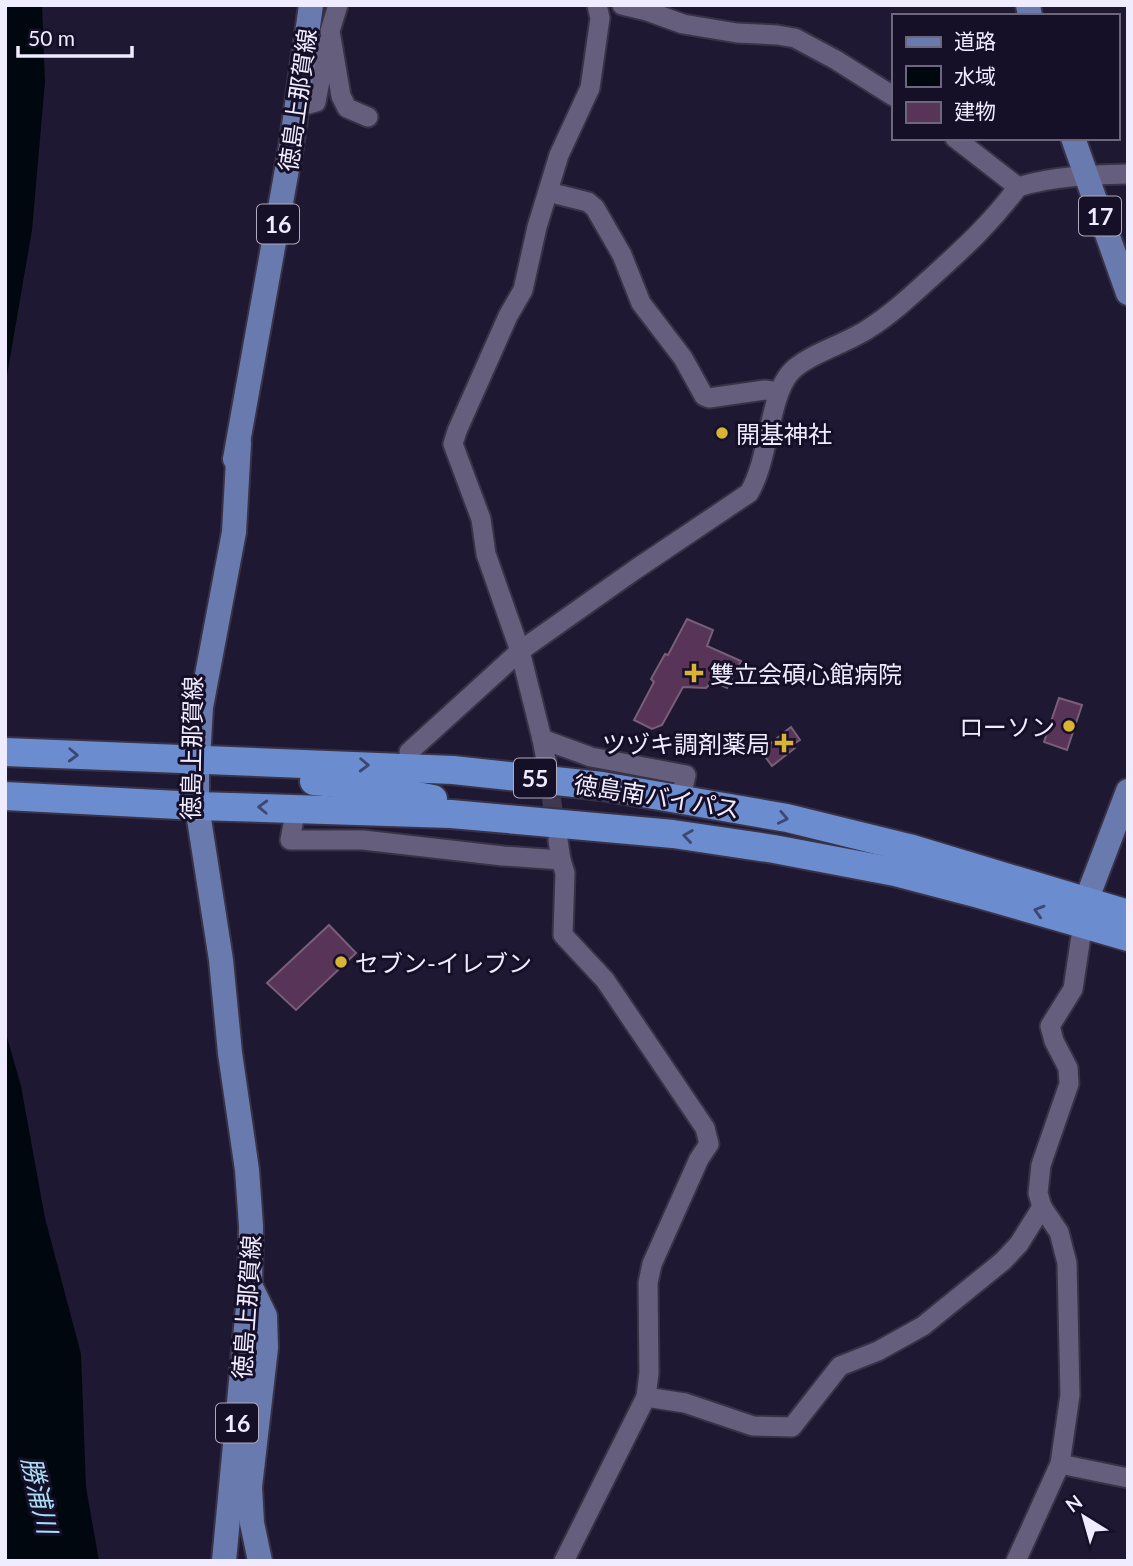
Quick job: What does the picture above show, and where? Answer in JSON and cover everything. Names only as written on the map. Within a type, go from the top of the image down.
[{"type":"highway","name":"徳島南バイパス","points":[[5,752],[188,765],[453,769],[681,798],[787,818],[909,848],[1085,912],[1128,937]]},
{"type":"highway","points":[[188,765],[357,785],[453,803],[510,818]]},
{"type":"highway","name":"徳島南バイパス","points":[[5,796],[510,818],[673,834],[852,863],[1085,912],[1128,915]]},
{"type":"main road","name":"徳島上那賀線","points":[[224,1561],[250,1286],[251,1226],[247,1170],[230,1054],[210,964],[183,804],[188,765],[193,664],[239,443],[297,107],[311,5]]},
{"type":"main road","name":"17","points":[[1074,140],[1128,293]]},
{"type":"main road","points":[[1085,912],[1128,791]]},
{"type":"main road","points":[[250,1286],[265,1316],[266,1348],[250,1487],[252,1524],[260,1561]]},
{"type":"street","points":[[327,5],[341,96],[347,108],[368,117]]},
{"type":"street","points":[[297,107],[316,102],[338,5]]},
{"type":"street","points":[[546,760],[520,651],[486,554],[481,519],[453,444],[490,355],[523,290],[559,155],[590,88],[599,28],[597,5]]},
{"type":"street","points":[[622,5],[683,24],[737,33],[795,38],[892,95]]},
{"type":"street","points":[[959,140],[1018,187]]},
{"type":"street","points":[[409,752],[520,651],[749,493],[757,480],[779,392],[788,375],[799,364],[850,341],[906,300],[995,217],[1018,187],[1035,181],[1086,175],[1128,174]]},
{"type":"street","points":[[548,192],[588,202],[596,208],[622,256],[641,303],[683,358],[704,396],[709,398],[765,390],[779,392]]},
{"type":"street","points":[[542,739],[591,757],[686,775],[681,798]]},
{"type":"street","points":[[296,808],[290,840],[363,840],[503,856],[560,850],[565,873],[562,934],[604,980],[705,1128],[709,1144],[699,1159],[652,1264],[648,1283],[649,1374],[646,1397],[564,1561]]},
{"type":"street","points":[[1016,1561],[1060,1464],[1070,1395],[1067,1263],[1059,1232],[1042,1207],[1038,1193],[1041,1165],[1069,1084],[1068,1068],[1050,1027],[1073,989],[1085,912]]},
{"type":"street","points":[[646,1397],[685,1403],[753,1426],[792,1427],[840,1366],[878,1351],[923,1326],[1003,1261],[1019,1244],[1042,1207]]},
{"type":"street","points":[[1060,1464],[1128,1478]]},
{"type":"water","points":[[5,5],[42,5],[45,82],[32,230],[5,387]]},
{"type":"water","name":"勝浦川","points":[[5,1030],[21,1086],[45,1218],[81,1354],[86,1487],[99,1561],[5,1561]]},
{"type":"building","points":[[687,619],[713,630],[707,646],[741,661],[727,688],[713,681],[706,688],[683,687],[662,725],[652,729],[634,720],[654,682],[651,679],[665,654],[668,655]]},
{"type":"building","points":[[1059,698],[1082,705],[1067,750],[1044,742]]},
{"type":"building","points":[[791,727],[800,740],[792,745],[795,748],[772,766],[761,751]]},
{"type":"building","points":[[329,925],[356,953],[296,1010],[267,983]]},
{"type":"tunnel","points":[[547,769],[557,836]]},
{"type":"place","name":"開基神社","points":[[722,433]]},
{"type":"place","name":"雙立会碩心館病院","points":[[694,673]]},
{"type":"place","name":"ローソン","points":[[1069,726]]},
{"type":"place","name":"ツヅキ調剤薬局","points":[[784,743]]},
{"type":"place","name":"セブン-イレブン","points":[[341,962]]}]
